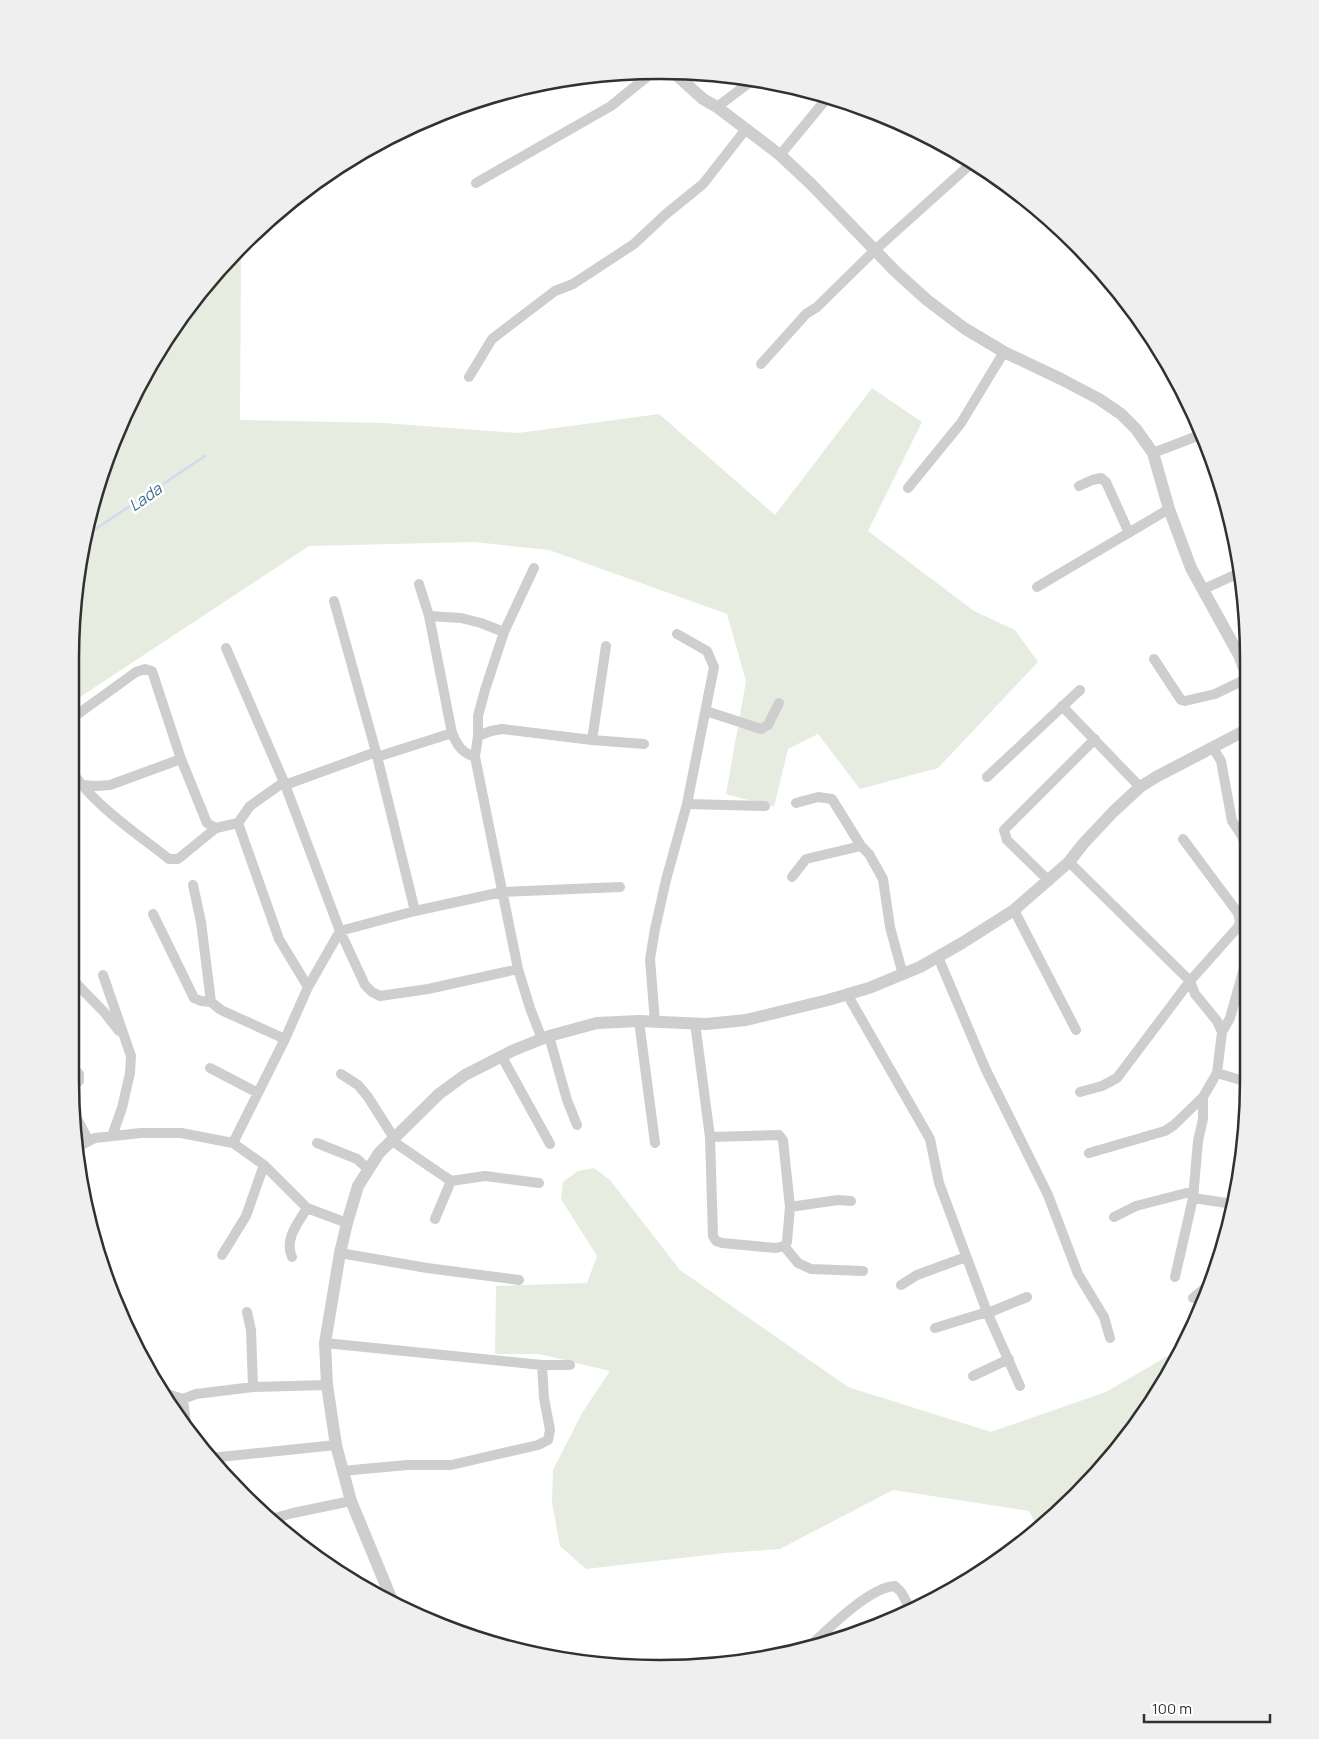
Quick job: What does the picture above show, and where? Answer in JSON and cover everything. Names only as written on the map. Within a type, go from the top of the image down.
[{"type":"street","points":[[476,183],[611,106],[643,79]]},
{"type":"street","points":[[682,80],[703,99],[717,107],[780,155],[811,184],[895,271],[934,305],[964,328],[1004,352],[1099,399],[1121,414],[1136,429],[1153,453],[1169,509],[1192,568],[1240,657]]},
{"type":"street","points":[[717,107],[745,86]]},
{"type":"street","points":[[780,155],[823,103]]},
{"type":"street","points":[[469,377],[492,339],[555,291],[573,284],[634,244],[666,214],[703,184],[746,129]]},
{"type":"street","points":[[761,364],[806,314],[817,307],[875,250],[967,168]]},
{"type":"street","points":[[908,488],[961,423],[1004,352]]},
{"type":"street","points":[[1153,453],[1196,437]]},
{"type":"street","points":[[1079,486],[1101,478],[1106,482],[1129,533]]},
{"type":"street","points":[[1037,587],[1169,509]]},
{"type":"street","points":[[534,568],[504,632],[478,716],[475,757],[518,969],[530,1008],[546,1037],[577,1125]]},
{"type":"street","points":[[1204,589],[1234,575]]},
{"type":"street","points":[[419,584],[429,616],[452,733],[457,745],[466,754],[475,757]]},
{"type":"street","points":[[334,601],[376,754],[415,910]]},
{"type":"street","points":[[429,616],[460,618],[481,623],[504,632]]},
{"type":"street","points":[[655,1022],[650,959],[666,880],[688,804],[714,667],[707,651],[676,634]]},
{"type":"street","points":[[592,740],[606,646]]},
{"type":"street","points":[[226,648],[284,784],[340,930],[365,985],[372,992],[380,996],[428,989],[518,969]]},
{"type":"street","points":[[1154,659],[1181,700],[1184,701],[1215,694],[1240,682]]},
{"type":"street","points":[[79,713],[136,672],[145,669],[152,671],[181,759],[207,823],[216,828]]},
{"type":"street","points":[[987,777],[1080,690]]},
{"type":"street","points":[[706,711],[761,729],[768,725],[779,703]]},
{"type":"street","points":[[1062,706],[1140,787]]},
{"type":"street","points":[[478,736],[491,730],[502,728],[592,740],[644,744]]},
{"type":"street","points":[[80,785],[114,816],[169,859],[178,859],[216,828],[238,823],[250,806],[284,784],[376,754],[452,733]]},
{"type":"street","points":[[389,1592],[350,1501],[342,1471],[327,1385],[325,1343],[340,1253],[358,1186],[379,1153],[439,1094],[465,1075],[514,1050],[546,1037],[597,1023],[639,1021],[706,1024],[746,1020],[847,994],[903,975],[938,957],[1014,910],[1069,862],[1112,812],[1140,787],[1240,733]]},
{"type":"street","points":[[1049,881],[1007,840],[1004,830],[1095,739]]},
{"type":"street","points":[[1213,748],[1221,761],[1232,821],[1240,835]]},
{"type":"street","points":[[80,785],[110,786],[181,759]]},
{"type":"street","points":[[796,803],[818,797],[832,799],[869,854],[883,879],[890,927],[903,975]]},
{"type":"street","points":[[688,804],[765,806]]},
{"type":"street","points":[[238,823],[279,939],[308,987]]},
{"type":"street","points":[[1183,839],[1240,918]]},
{"type":"street","points":[[792,877],[806,859],[862,846]]},
{"type":"street","points":[[1069,862],[1190,981],[1195,994],[1217,1021],[1222,1032]]},
{"type":"street","points":[[193,885],[201,922],[211,1002]]},
{"type":"street","points":[[234,1143],[285,1039],[308,987],[340,930],[415,910],[502,892],[620,887]]},
{"type":"street","points":[[1014,910],[1076,1030]]},
{"type":"street","points":[[153,914],[194,998],[211,1002],[220,1010],[285,1039]]},
{"type":"street","points":[[1080,1092],[1102,1086],[1117,1078],[1190,981],[1240,925]]},
{"type":"street","points":[[938,957],[986,1070],[1048,1195],[1078,1274],[1104,1317],[1110,1338]]},
{"type":"street","points":[[103,975],[131,1056],[130,1074],[122,1108],[112,1136]]},
{"type":"street","points":[[1089,1153],[1165,1131],[1204,1097],[1217,1073],[1222,1032],[1230,1018],[1240,982]]},
{"type":"street","points":[[79,986],[104,1012],[123,1036]]},
{"type":"street","points":[[847,994],[930,1139],[939,1183],[987,1313],[1020,1386]]},
{"type":"street","points":[[639,1021],[655,1143]]},
{"type":"street","points":[[695,1023],[710,1137],[713,1236],[716,1241],[722,1243],[776,1248],[784,1246],[787,1242],[790,1207],[783,1140],[779,1135],[710,1137]]},
{"type":"street","points":[[502,1057],[550,1144]]},
{"type":"street","points":[[210,1068],[258,1094]]},
{"type":"street","points":[[1217,1073],[1240,1080]]},
{"type":"street","points":[[341,1074],[358,1085],[368,1097],[393,1139],[451,1181],[485,1176],[538,1183]]},
{"type":"street","points":[[1174,1277],[1193,1194],[1204,1097]]},
{"type":"street","points":[[81,1127],[89,1141]]},
{"type":"street","points":[[83,1144],[96,1138],[141,1133],[181,1133],[234,1143],[264,1165],[307,1208],[348,1223]]},
{"type":"street","points":[[317,1143],[357,1159],[368,1169]]},
{"type":"street","points":[[222,1255],[246,1216],[264,1165]]},
{"type":"street","points":[[436,1219],[451,1181]]},
{"type":"street","points":[[1114,1217],[1136,1206],[1193,1194],[1227,1202]]},
{"type":"street","points":[[790,1207],[838,1200],[852,1200]]},
{"type":"street","points":[[292,1257],[289,1250],[289,1240],[307,1208]]},
{"type":"street","points":[[784,1246],[798,1263],[811,1269],[863,1271]]},
{"type":"street","points":[[340,1253],[428,1268],[519,1280]]},
{"type":"street","points":[[901,1285],[917,1275],[966,1257]]},
{"type":"street","points":[[1193,1298],[1199,1293]]},
{"type":"street","points":[[935,1328],[987,1313],[1027,1297]]},
{"type":"street","points":[[247,1312],[251,1330],[253,1388]]},
{"type":"street","points":[[325,1343],[542,1365],[570,1365]]},
{"type":"street","points":[[972,1376],[1009,1359]]},
{"type":"street","points":[[342,1471],[408,1465],[451,1465],[538,1445],[548,1440],[550,1430],[544,1398],[542,1365]]},
{"type":"street","points":[[173,1396],[183,1399],[196,1394],[253,1388],[327,1385]]},
{"type":"street","points":[[183,1399],[185,1413]]},
{"type":"street","points":[[219,1457],[336,1445]]},
{"type":"street","points":[[278,1517],[350,1501]]},
{"type":"street","points":[[820,1637],[860,1602],[885,1586],[895,1586],[907,1604]]},
{"type":"shaded area","points":[[241,258],[240,420],[384,423],[518,433],[659,414],[775,515],[872,388],[922,422],[868,531],[974,611],[1015,630],[1038,662],[938,768],[860,789],[818,734],[788,749],[774,807],[726,794],[746,681],[727,614],[549,550],[474,542],[309,546],[79,698],[80,622],[90,546],[99,509],[123,437],[157,369],[177,337],[199,306]]},
{"type":"shaded area","points":[[594,1168],[610,1180],[680,1270],[848,1387],[991,1432],[1106,1392],[1170,1354],[1142,1402],[1120,1433],[1070,1490],[1035,1522],[1029,1511],[893,1490],[780,1549],[725,1553],[586,1569],[560,1546],[552,1503],[553,1470],[582,1413],[610,1371],[539,1354],[495,1354],[496,1286],[587,1283],[597,1256],[561,1199],[563,1182],[578,1171]]},
{"type":"waterway","name":"Lada","points":[[94,530],[205,456]]}]
